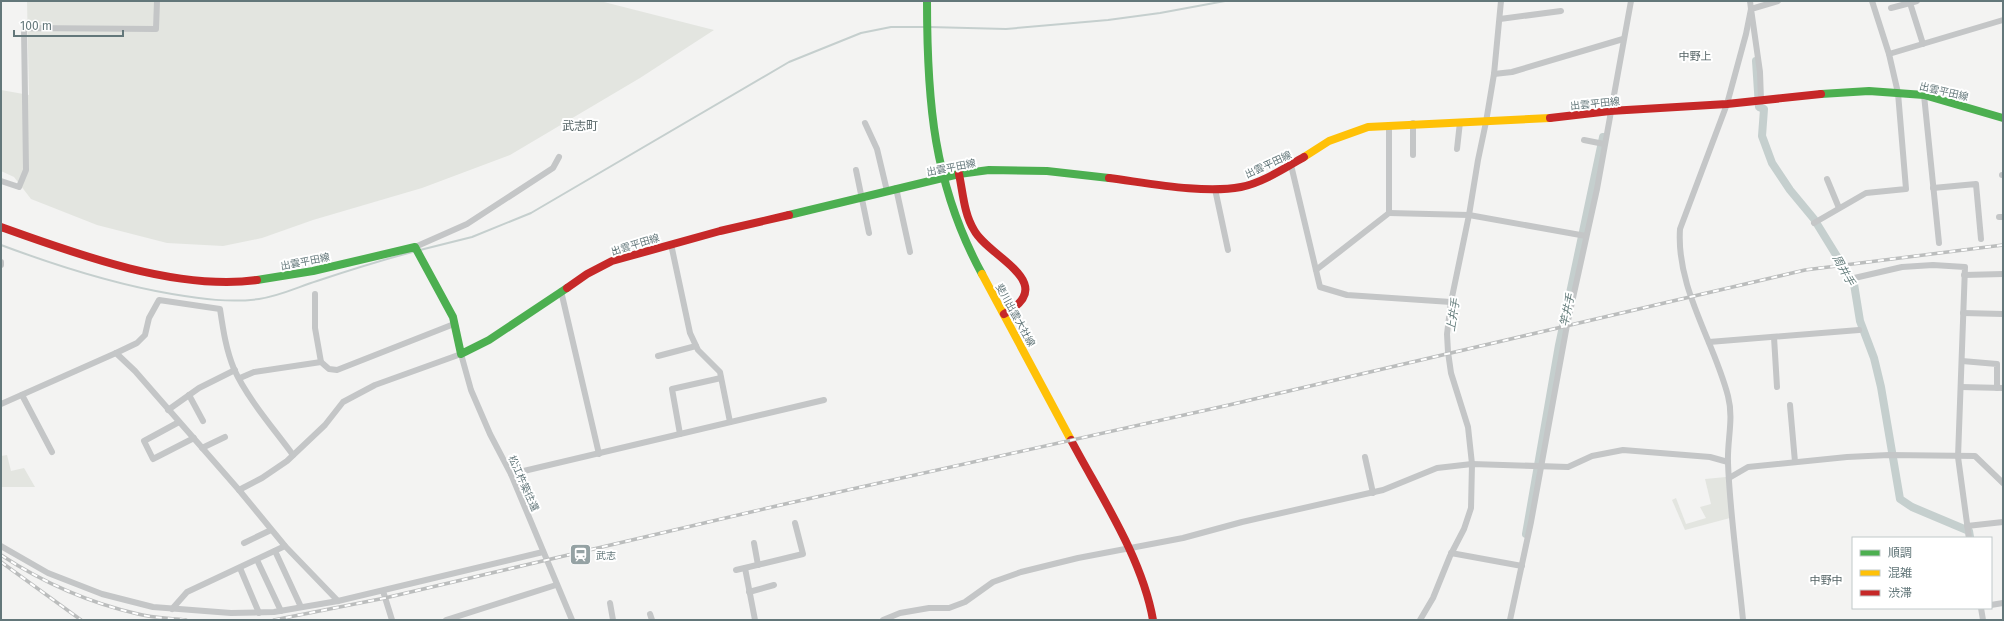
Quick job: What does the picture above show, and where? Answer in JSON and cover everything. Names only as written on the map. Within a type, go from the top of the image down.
[{"type":"main road","name":"斐川出雲大社線","points":[[927,1],[929,97],[937,150],[946,188],[956,219],[971,254],[1129,549],[1150,603],[1153,620]]},
{"type":"main road","name":"出雲平田線","points":[[461,354],[489,340],[587,274],[612,261],[671,244],[896,188],[959,174],[989,170],[1047,171],[1215,189],[1241,186],[1260,180],[1291,165],[1348,133],[1368,127],[1413,123],[1486,122],[1552,118],[1610,111],[1727,104],[1802,95],[1869,91],[1924,95],[2003,118]]},
{"type":"main road","points":[[959,174],[973,229],[982,243],[997,257],[1016,270],[1022,277],[1024,285],[1021,303],[1014,310],[1004,314]]},
{"type":"main road","name":"出雲平田線","points":[[1,227],[64,250],[147,273],[189,279],[234,282],[288,275],[416,251]]},
{"type":"main road","points":[[416,251],[453,317],[461,354]]},
{"type":"street","points":[[1,181],[19,187],[26,170],[24,28],[156,29],[157,1]]},
{"type":"street","points":[[1420,620],[1433,598],[1451,553],[1464,529],[1471,508],[1472,464],[1468,427],[1451,373],[1448,352],[1448,334],[1451,302],[1469,215],[1494,74],[1501,1]]},
{"type":"street","points":[[1510,620],[1522,566],[1631,1]]},
{"type":"street","points":[[1750,1],[1760,72],[1762,100]]},
{"type":"street","points":[[1751,9],[1778,1]]},
{"type":"street","points":[[1814,223],[1866,193],[1906,189],[1898,93],[1889,54],[1872,1]]},
{"type":"street","points":[[1891,8],[1917,1]]},
{"type":"street","points":[[1910,3],[1923,44]]},
{"type":"street","points":[[1744,620],[1729,478],[1728,462],[1731,420],[1728,397],[1683,271],[1679,244],[1680,229],[1727,104],[1751,9]]},
{"type":"street","points":[[1500,19],[1561,11]]},
{"type":"street","points":[[1889,54],[2003,20]]},
{"type":"street","points":[[1494,74],[1512,72],[1623,38]]},
{"type":"street","points":[[1924,95],[1939,243]]},
{"type":"street","points":[[1457,149],[1460,122]]},
{"type":"street","points":[[865,123],[877,149],[887,191]]},
{"type":"street","points":[[1413,123],[1414,155]]},
{"type":"street","points":[[1389,125],[1389,213]]},
{"type":"street","points":[[1584,140],[1604,144]]},
{"type":"street","points":[[416,251],[467,224],[553,168],[559,157]]},
{"type":"street","points":[[1291,165],[1320,288],[1347,295],[1451,302]]},
{"type":"street","points":[[856,170],[869,233]]},
{"type":"street","points":[[1827,179],[1839,208]]},
{"type":"street","points":[[1933,188],[1976,184],[1981,239]]},
{"type":"street","points":[[896,188],[910,252]]},
{"type":"street","points":[[1215,189],[1228,250]]},
{"type":"street","points":[[1316,270],[1389,213],[1469,215],[1586,236]]},
{"type":"street","points":[[671,244],[690,333],[696,346],[720,372],[730,422]]},
{"type":"street","points":[[1850,279],[1902,267],[1933,265],[1965,267],[1958,457],[1969,537]]},
{"type":"street","points":[[1964,275],[2003,274]]},
{"type":"street","points":[[561,291],[599,454]]},
{"type":"street","points":[[315,294],[315,328],[321,362],[329,369],[337,370],[454,324]]},
{"type":"street","points":[[1,404],[137,343],[145,335],[149,318],[159,300],[220,309],[226,344],[235,370],[247,392],[293,455]]},
{"type":"street","points":[[1963,313],[2003,314]]},
{"type":"street","points":[[1709,342],[1859,330]]},
{"type":"street","points":[[1774,337],[1777,387]]},
{"type":"street","points":[[658,356],[696,346]]},
{"type":"street","points":[[116,353],[135,371],[194,438],[285,546],[338,601]]},
{"type":"street","points":[[239,490],[262,478],[293,455],[325,425],[343,402],[375,385],[461,354]]},
{"type":"street","name":"松江杵築往還","points":[[461,354],[471,390],[490,434],[511,474],[556,585],[572,620]]},
{"type":"street","points":[[1961,387],[2000,388],[1998,364],[1962,361]]},
{"type":"street","points":[[240,378],[254,372],[321,362]]},
{"type":"street","points":[[168,410],[189,395],[235,370]]},
{"type":"street","points":[[680,434],[672,390],[721,378]]},
{"type":"street","points":[[22,395],[52,452]]},
{"type":"street","points":[[189,395],[203,421]]},
{"type":"street","points":[[511,474],[824,400]]},
{"type":"street","points":[[1790,405],[1795,462]]},
{"type":"street","points":[[179,422],[144,441],[153,459],[194,438]]},
{"type":"street","points":[[202,448],[225,437]]},
{"type":"street","points":[[883,620],[907,611],[929,608],[948,608],[966,602],[993,582],[1021,572],[1078,558],[1182,538],[1242,522],[1373,493],[1437,468],[1472,464],[1568,467],[1592,456],[1623,450],[1710,457],[1728,462]]},
{"type":"street","points":[[1729,478],[1748,467],[1795,462],[1889,455],[1975,456],[2003,483]]},
{"type":"street","points":[[1365,458],[1373,493]]},
{"type":"street","points":[[1967,526],[2003,522]]},
{"type":"street","points":[[736,570],[802,554],[795,523]]},
{"type":"street","points":[[244,543],[271,530]]},
{"type":"street","points":[[754,543],[758,565]]},
{"type":"street","points":[[1,546],[48,573],[102,594],[153,607],[231,613],[281,611],[338,601],[543,552]]},
{"type":"street","points":[[172,609],[187,592],[285,546]]},
{"type":"street","points":[[275,551],[301,607]]},
{"type":"street","points":[[1451,553],[1522,566]]},
{"type":"street","points":[[257,560],[281,611]]},
{"type":"street","points":[[240,568],[260,613]]},
{"type":"street","points":[[745,568],[755,620]]},
{"type":"street","points":[[446,620],[556,585]]},
{"type":"street","points":[[749,592],[774,585]]},
{"type":"street","points":[[383,591],[392,620]]},
{"type":"street","points":[[610,603],[613,620]]},
{"type":"street","points":[[1992,605],[2003,603]]},
{"type":"street","points":[[1981,609],[1983,620]]},
{"type":"shaded area","points":[[27,1],[600,1],[714,30],[640,78],[510,155],[422,188],[313,220],[262,238],[223,246],[167,243],[97,225],[31,199],[14,177],[1,171],[1,90],[29,95]]},
{"type":"shaded area","points":[[7,455],[11,471],[24,468],[35,487],[1,487],[1,456]]},
{"type":"shaded area","points":[[1726,477],[1730,518],[1685,530],[1672,500],[1676,498],[1686,524],[1706,518],[1700,507],[1711,504],[1705,479]]},
{"type":"waterway","points":[[929,27],[1006,29],[1108,20],[1160,13],[1225,1]]},
{"type":"waterway","points":[[420,250],[472,237],[531,213],[789,62],[861,33],[891,27],[924,27]]},
{"type":"waterway","name":"周井手","points":[[1756,61],[1759,107],[1764,109],[1762,136],[1772,163],[1790,190],[1814,219],[1854,284],[1860,321],[1874,358],[1881,387],[1900,499],[1912,507],[1969,531],[1970,537]]},
{"type":"waterway","name":"竿井手","points":[[1526,534],[1559,345],[1603,137]]},
{"type":"waterway","points":[[1,245],[107,280],[183,296],[227,300],[248,300],[274,296],[354,269],[416,251]]},
{"type":"railway","points":[[274,620],[385,598],[785,504],[1229,405],[1805,270],[2003,245]]},
{"type":"railway","points":[[1,555],[50,583],[84,598],[144,615],[186,620]]},
{"type":"railway","points":[[1,562],[81,620]]},
{"type":"traffic: fast","points":[[927,1],[927,38],[931,108],[936,141],[943,174],[953,207],[966,241],[982,274]]},
{"type":"traffic: fast","points":[[1821,94],[1869,91],[1924,95],[2003,118]]},
{"type":"traffic: fast","points":[[789,215],[959,174],[989,170],[1047,171],[1109,178]]},
{"type":"traffic: fast","points":[[257,280],[313,271],[415,247],[453,317],[461,354],[489,340],[567,288]]},
{"type":"traffic: slow","points":[[1304,157],[1329,141],[1368,127],[1550,118]]},
{"type":"traffic: slow","points":[[982,274],[1071,440]]},
{"type":"traffic: jam","points":[[1550,118],[1610,111],[1727,104],[1821,94]]},
{"type":"traffic: jam","points":[[1109,178],[1193,189],[1226,189],[1241,187],[1257,182],[1273,175],[1304,157]]},
{"type":"traffic: jam","points":[[959,174],[966,210],[974,230],[982,240],[1016,270],[1023,281],[1025,292],[1020,303],[1004,314]]},
{"type":"traffic: jam","points":[[567,288],[587,274],[612,261],[720,231],[789,215]]},
{"type":"traffic: jam","points":[[1,227],[94,259],[127,268],[194,280],[226,282],[257,280]]},
{"type":"traffic: jam","points":[[1071,440],[1130,550],[1148,596],[1153,620]]},
{"type":"place","name":"武志","points":[[581,555]]},
{"type":"district","name":"中野上","points":[[1695,56]]},
{"type":"district","name":"武志町","points":[[580,126]]},
{"type":"district","name":"中野中","points":[[1826,580]]},
{"type":"water label","name":"上井手","points":[[1453,315]]}]
